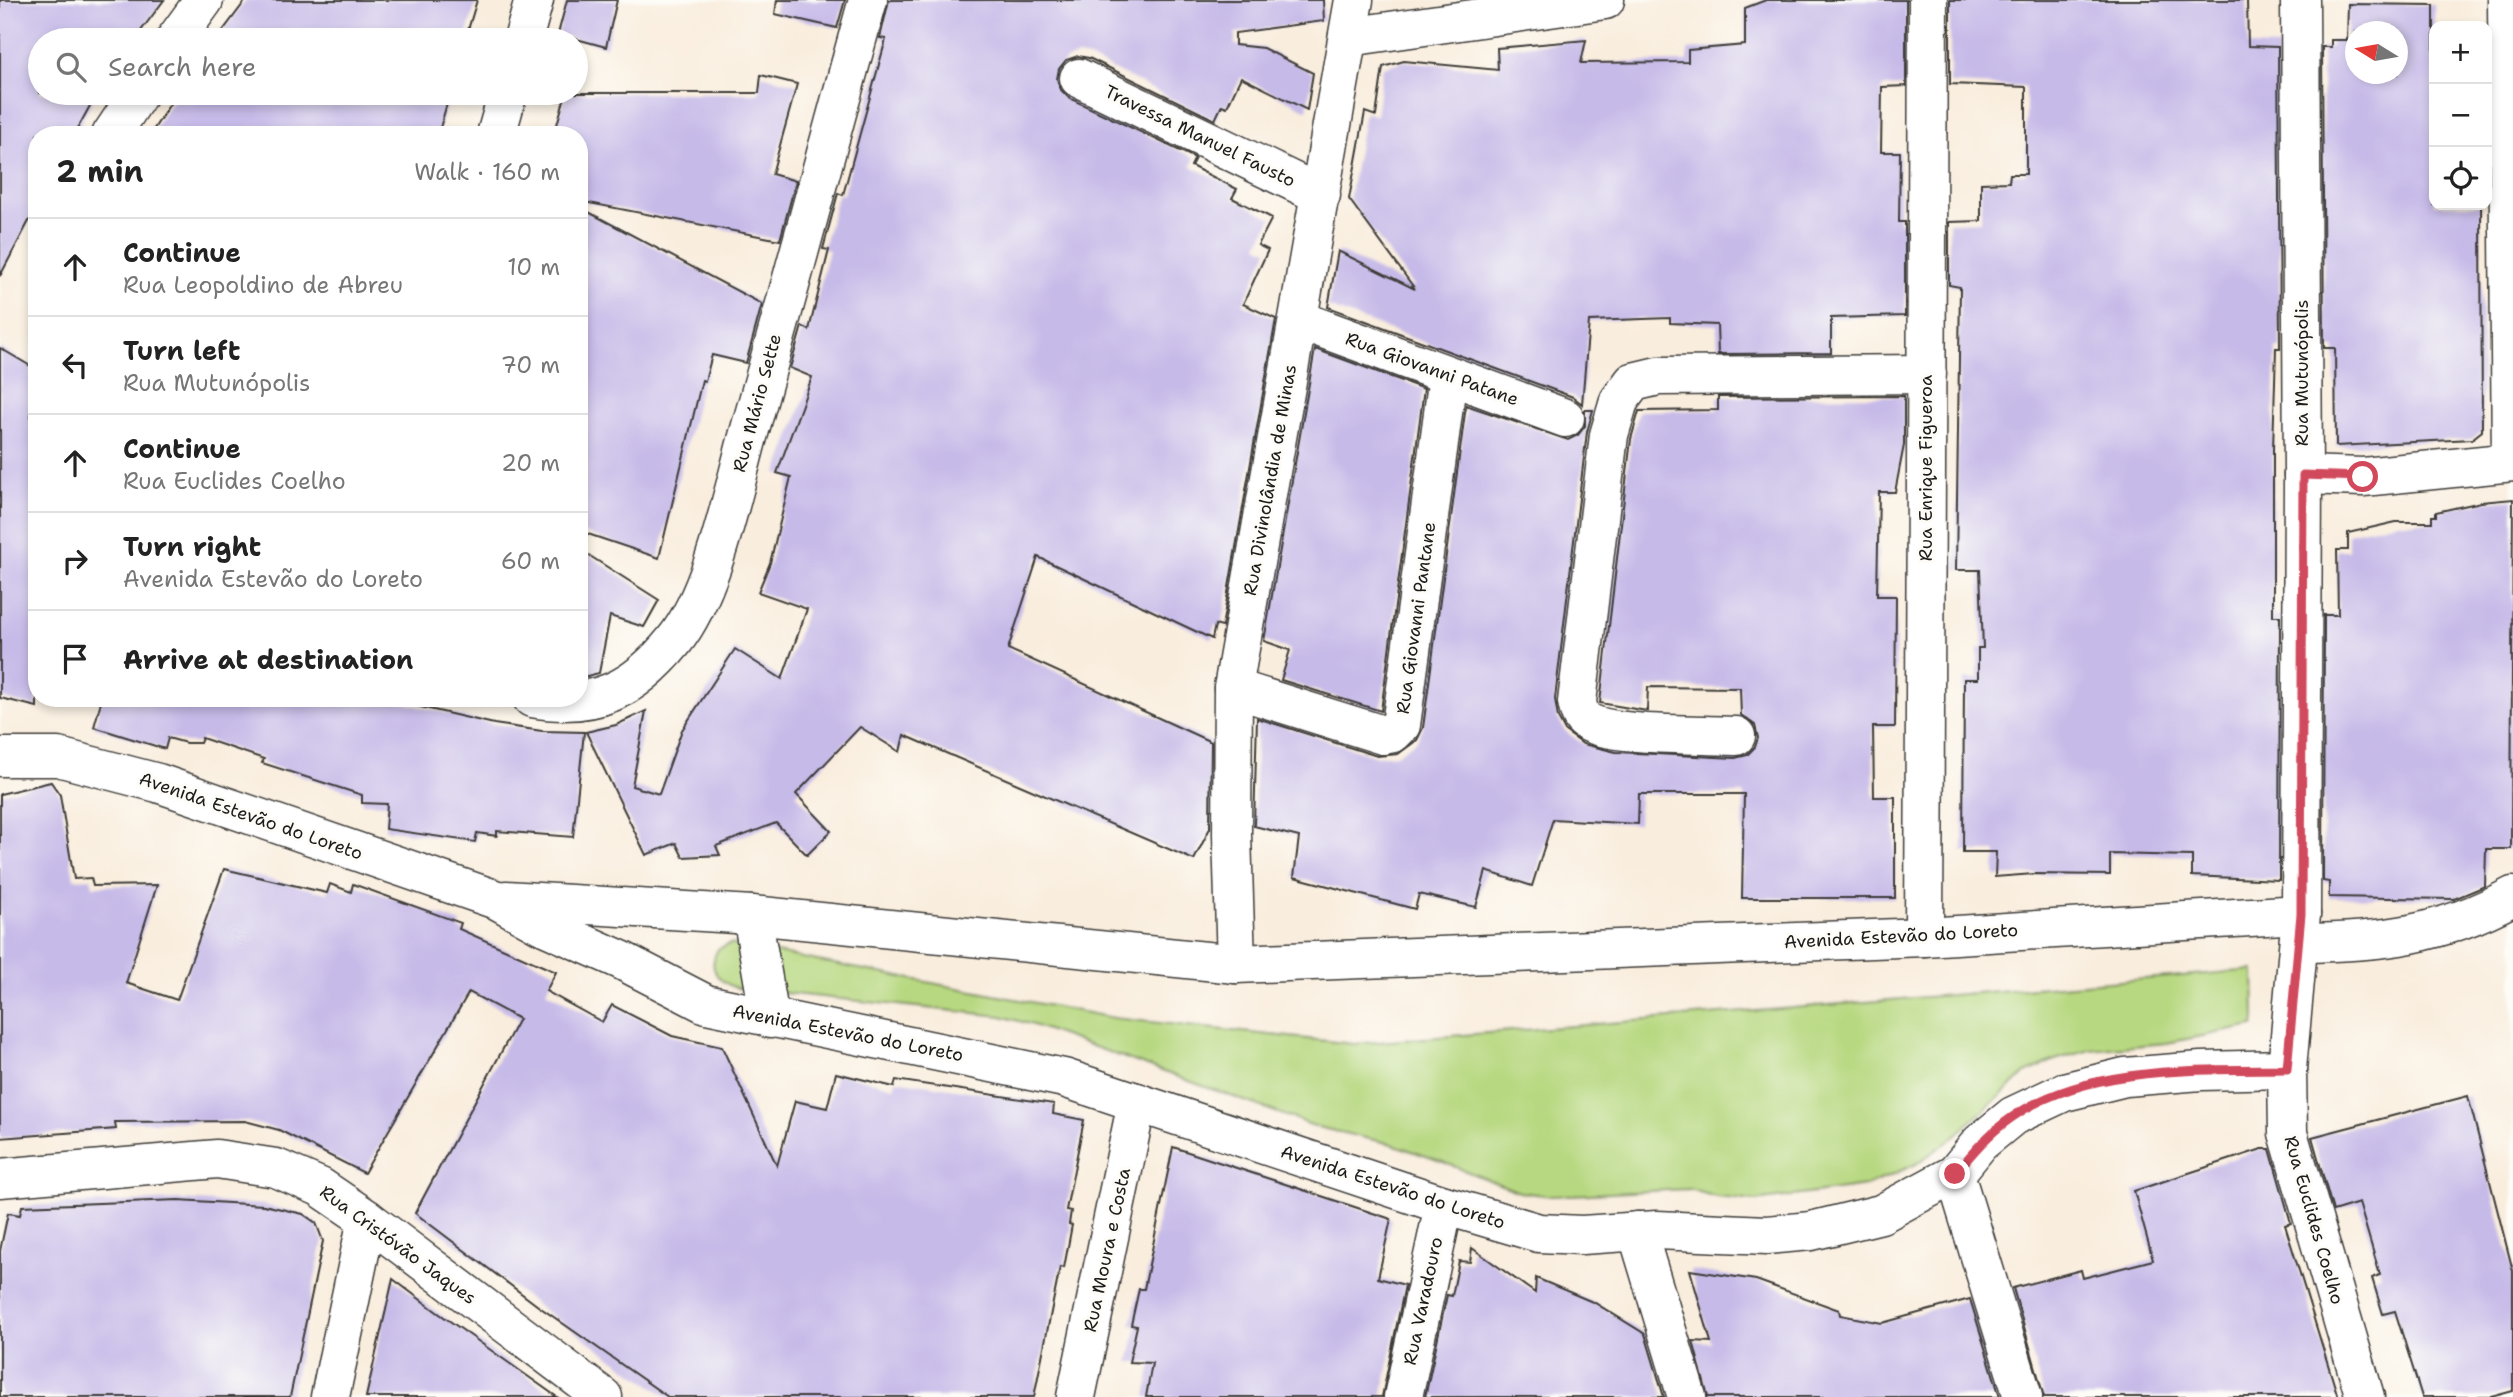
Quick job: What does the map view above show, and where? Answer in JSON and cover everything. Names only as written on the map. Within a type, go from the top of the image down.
[{"type":"street","points":[[184,28],[205,0]]},
{"type":"street","points":[[526,28],[534,0]]},
{"type":"street","name":"Rua Mário Sette","points":[[588,701],[633,684],[675,639],[701,595],[751,428],[867,0]]},
{"type":"street","name":"Rua Divinolândia de Minas","points":[[1236,964],[1232,834],[1233,688],[1354,0]]},
{"type":"street","points":[[1348,37],[1605,0]]},
{"type":"street","name":"Rua Enrique Figueroa","points":[[1924,937],[1928,0]]},
{"type":"street","name":"Rua Mutunópolis","points":[[2300,0],[2303,475],[2300,928]]},
{"type":"street","points":[[2303,475],[2363,477],[2512,462],[2507,0]]},
{"type":"street","name":"Travessa Manuel Fausto","points":[[1079,78],[1321,195]]},
{"type":"street","points":[[117,126],[131,105]]},
{"type":"street","points":[[499,126],[505,105]]},
{"type":"street","name":"Rua Giovanni Patane","points":[[1299,320],[1565,418]]},
{"type":"street","points":[[1737,736],[1612,729],[1590,723],[1581,716],[1577,702],[1609,435],[1619,401],[1633,382],[1658,376],[1927,374]]},
{"type":"street","name":"Rua Giovanni Pantane","points":[[1233,688],[1383,735],[1393,733],[1401,724],[1448,376]]},
{"type":"street","name":"Avenida Estevão do Loreto","points":[[0,757],[58,757],[158,783],[497,900],[542,925],[621,960],[706,1004],[1014,1066],[1137,1102],[1444,1205],[1539,1233],[1582,1235],[1637,1231],[1767,1235],[1811,1231],[1881,1214],[1955,1174],[1980,1143],[2013,1116],[2064,1092],[2124,1077],[2201,1070],[2287,1069]]},
{"type":"street","name":"Avenida Estevão do Loreto","points":[[497,900],[752,915],[1236,964],[1924,937],[2300,928],[2374,940],[2429,932],[2466,920],[2513,896]]},
{"type":"street","points":[[752,915],[770,1019]]},
{"type":"street","name":"Rua Euclides Coelho","points":[[2300,928],[2287,1069],[2288,1133],[2365,1397]]},
{"type":"street","name":"Rua Moura e Costa","points":[[1076,1397],[1137,1102]]},
{"type":"street","name":"Rua Cristóvão Jaques","points":[[0,1178],[217,1159],[276,1168],[320,1187],[367,1219],[603,1397]]},
{"type":"street","points":[[1955,1174],[2023,1397]]},
{"type":"street","name":"Rua Varadouro","points":[[1403,1397],[1444,1205]]},
{"type":"street","points":[[330,1397],[367,1219]]},
{"type":"street","points":[[1637,1231],[1687,1397]]},
{"type":"green space","points":[[730,944],[1114,1018],[1354,1044],[2254,970],[2255,1019],[2254,1026],[2167,1043],[2090,1050],[2055,1060],[2026,1073],[1949,1141],[1916,1164],[1866,1186],[1755,1201],[1716,1197],[1689,1189],[1552,1196],[1519,1192],[1392,1144],[1317,1127],[1033,1025],[1001,1016],[736,988],[719,978],[714,968],[718,949]]},
{"type":"building","points":[[0,0],[164,0],[143,28],[28,28],[28,105],[90,105],[79,126],[28,126],[28,223],[0,276]]},
{"type":"building","points":[[246,0],[477,0],[469,28],[225,28]]},
{"type":"building","points":[[567,0],[617,0],[606,47],[588,42],[588,28],[560,28]]},
{"type":"building","points":[[777,0],[845,0],[837,28],[775,14]]},
{"type":"building","points":[[889,0],[1323,0],[1324,21],[1235,33],[1235,45],[1263,48],[1313,73],[1307,110],[1241,77],[1227,107],[1222,105],[1215,120],[1089,58],[1078,56],[1066,60],[1059,69],[1057,79],[1061,90],[1069,98],[1195,158],[1191,166],[1237,189],[1232,198],[1272,218],[1258,245],[1268,250],[1243,304],[1276,319],[1222,627],[1215,625],[1212,639],[1038,557],[1008,649],[1211,742],[1210,828],[1194,860],[904,735],[900,752],[860,727],[796,794],[831,831],[807,855],[776,823],[716,846],[720,855],[683,857],[676,843],[646,855],[586,732],[616,725],[646,711],[632,786],[659,794],[682,730],[735,649],[782,679],[807,609],[758,592],[770,563],[791,477],[777,473],[812,377],[790,368],[802,326],[809,330],[829,250],[823,249],[838,193],[843,195],[886,39],[880,38]]},
{"type":"building","points":[[1766,0],[1906,0],[1906,86],[1882,87],[1881,152],[1900,152],[1899,222],[1905,222],[1905,316],[1831,318],[1831,353],[1718,354],[1717,325],[1670,323],[1670,318],[1589,321],[1582,404],[1573,397],[1328,307],[1338,251],[1415,289],[1349,199],[1365,112],[1376,116],[1383,67],[1404,61],[1498,70],[1497,48],[1586,40],[1581,63],[1688,62],[1688,50],[1745,45],[1745,8]]},
{"type":"building","points":[[1950,0],[2247,0],[2248,46],[2278,47],[2280,348],[2276,348],[2273,449],[2273,616],[2280,616],[2279,880],[2192,876],[2192,856],[2110,854],[2110,875],[2034,874],[1995,877],[1996,852],[1963,852],[1964,679],[1978,679],[1978,648],[1983,648],[1980,570],[1956,570],[1960,287],[1949,285],[1949,222],[1981,221],[1981,183],[2009,182],[2010,174],[2026,174],[2026,87],[1950,84]]},
{"type":"building","points":[[2348,4],[2434,5],[2434,21],[2429,21],[2429,210],[2481,210],[2482,431],[2472,439],[2336,446],[2335,348],[2324,348],[2322,47],[2331,47],[2331,40],[2345,40],[2345,84],[2408,84],[2408,21],[2348,21]]},
{"type":"building","points":[[761,75],[797,84],[772,174],[796,181],[780,240],[588,203],[588,126],[557,126],[563,105],[588,105],[588,93],[759,93]]},
{"type":"building","points":[[169,105],[447,105],[441,126],[156,126]]},
{"type":"building","points":[[588,212],[762,304],[746,363],[712,355],[705,381],[702,380],[659,558],[588,534]]},
{"type":"building","points":[[0,348],[28,365],[28,705],[0,698]]},
{"type":"building","points":[[1315,349],[1424,389],[1381,711],[1281,680],[1290,650],[1264,641]]},
{"type":"building","points":[[1904,396],[1904,445],[1895,492],[1879,492],[1877,596],[1896,596],[1895,727],[1873,727],[1874,797],[1895,797],[1895,898],[1742,898],[1744,794],[1639,794],[1638,824],[1553,819],[1532,886],[1486,871],[1476,907],[1419,894],[1415,909],[1294,877],[1299,837],[1254,826],[1257,718],[1377,756],[1398,754],[1417,740],[1423,728],[1466,405],[1568,440],[1578,435],[1585,426],[1585,410],[1593,410],[1587,432],[1555,699],[1558,718],[1565,731],[1583,744],[1616,752],[1735,758],[1747,755],[1755,747],[1758,738],[1755,725],[1741,715],[1740,688],[1648,687],[1647,711],[1600,703],[1631,439],[1639,411],[1718,410],[1718,397]]},
{"type":"building","points":[[2513,499],[2511,849],[2486,849],[2485,886],[2454,899],[2329,897],[2329,882],[2323,881],[2324,615],[2338,615],[2337,550],[2348,550],[2348,533],[2396,522],[2432,522],[2432,516],[2436,516],[2436,512],[2481,502]]},
{"type":"building","points":[[588,555],[659,600],[644,627],[610,616],[599,673],[588,676]]},
{"type":"building","points":[[100,707],[421,707],[494,724],[542,731],[584,732],[573,837],[497,831],[497,836],[477,833],[475,842],[385,829],[387,804],[362,803],[362,795],[262,763],[264,759],[202,738],[200,743],[186,743],[168,738],[165,749],[94,727]]},
{"type":"building","points":[[51,782],[60,795],[74,879],[91,878],[93,886],[157,885],[126,983],[177,1000],[224,869],[327,893],[330,884],[351,892],[353,884],[461,923],[459,929],[556,972],[546,991],[602,1022],[612,1005],[672,1036],[722,1047],[777,1166],[795,1101],[827,1108],[836,1073],[894,1087],[896,1080],[1054,1104],[1053,1114],[1084,1120],[1066,1210],[1071,1211],[1069,1224],[1072,1225],[1064,1268],[1060,1267],[1034,1397],[668,1397],[538,1306],[415,1213],[519,1019],[469,992],[364,1173],[279,1130],[245,1121],[115,1122],[116,1129],[0,1138],[0,794]]},
{"type":"building","points":[[2468,1096],[2513,1271],[2513,1391],[2491,1397],[2422,1397],[2395,1311],[2383,1314],[2372,1278],[2380,1275],[2359,1203],[2333,1211],[2312,1137]]},
{"type":"building","points":[[1173,1147],[1391,1219],[1378,1278],[1405,1285],[1382,1397],[1146,1397],[1152,1363],[1129,1362],[1137,1326],[1131,1325],[1139,1289],[1144,1289]]},
{"type":"building","points":[[2262,1149],[2270,1149],[2291,1223],[2285,1225],[2338,1397],[2044,1397],[2013,1288],[2081,1270],[2083,1278],[2153,1260],[2134,1191]]},
{"type":"building","points":[[178,1200],[264,1205],[303,1214],[316,1223],[323,1241],[290,1397],[0,1397],[0,1251],[8,1213],[20,1215],[22,1206]]},
{"type":"building","points":[[1472,1248],[1535,1293],[1536,1278],[1595,1303],[1645,1334],[1664,1397],[1425,1397],[1447,1295],[1452,1296],[1459,1261],[1470,1262]]},
{"type":"building","points":[[1690,1270],[1756,1280],[1839,1310],[1840,1315],[1882,1323],[1970,1299],[2000,1397],[1708,1397],[1693,1341],[1711,1342]]},
{"type":"building","points":[[393,1279],[437,1312],[557,1397],[366,1397]]},
{"type":"route","points":[[1955,1174],[1980,1143],[2013,1116],[2064,1092],[2124,1077],[2201,1070],[2287,1069],[2301,914],[2303,475],[2363,477]]}]
